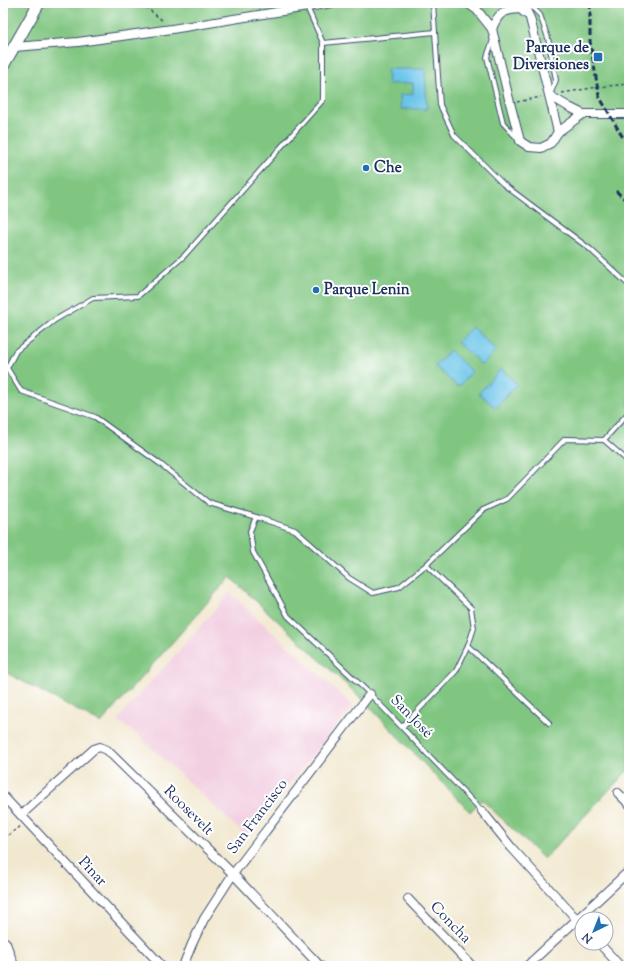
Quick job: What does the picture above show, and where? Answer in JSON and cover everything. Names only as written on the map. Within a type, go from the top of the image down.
[{"type":"highway","points":[[3,944],[11,966]]},
{"type":"street","points":[[3,66],[39,3]]},
{"type":"street","points":[[14,46],[78,42],[172,29],[332,3]]},
{"type":"street","points":[[467,3],[477,10],[493,33],[520,141],[529,147],[541,148],[551,143],[558,132],[583,114]]},
{"type":"street","points":[[523,3],[530,18],[558,132]]},
{"type":"street","points":[[493,33],[496,19],[503,12],[510,9],[520,9],[530,18]]},
{"type":"street","points":[[550,95],[583,114],[629,114]]},
{"type":"street","name":"San Francisco","points":[[183,966],[204,920],[233,874],[370,694]]},
{"type":"street","name":"Roosevelt","points":[[21,815],[94,749],[100,748],[107,750],[233,874],[320,966]]},
{"type":"street","points":[[618,792],[629,804]]},
{"type":"street","name":"Pinar","points":[[3,796],[162,966]]},
{"type":"street","name":"San José","points":[[482,811],[511,847],[574,915]]},
{"type":"street","points":[[591,911],[629,871]]},
{"type":"street","name":"Concha","points":[[408,899],[472,966]]},
{"type":"street","points":[[527,966],[574,927]]},
{"type":"street","points":[[606,951],[620,966]]},
{"type":"lane","points":[[433,3],[440,105],[454,135],[503,184],[590,249],[629,286]]},
{"type":"lane","points":[[523,3],[533,8],[540,15],[548,38],[556,80],[550,95]]},
{"type":"lane","points":[[307,7],[323,43],[323,100],[184,256],[138,296],[93,298],[55,320],[16,351],[7,368],[21,391],[95,417],[159,463],[209,503],[295,530],[349,578],[373,593],[400,587],[483,510],[507,499],[565,439],[604,440],[629,462]]},
{"type":"lane","points":[[323,43],[435,32]]},
{"type":"lane","points":[[493,33],[487,57],[503,123],[520,141]]},
{"type":"lane","points":[[604,440],[629,412]]},
{"type":"lane","name":"San José","points":[[256,517],[250,531],[253,552],[288,616],[370,694],[482,811]]},
{"type":"lane","points":[[402,727],[456,671],[468,646],[474,628],[471,608],[426,564]]},
{"type":"lane","points":[[468,646],[549,723]]},
{"type":"path","points":[[141,3],[172,29]]},
{"type":"path","points":[[510,103],[597,86],[629,84]]},
{"type":"path","points":[[3,839],[27,822]]},
{"type":"shaded area","points":[[230,593],[353,706],[246,836],[138,735],[117,720]]},
{"type":"green space","name":"Parque Lenin","points":[[3,3],[629,3],[629,769],[544,859],[482,800],[470,812],[361,698],[230,577],[101,723],[3,671]]},
{"type":"water","points":[[387,69],[425,69],[427,109],[401,109],[400,95],[413,94],[413,83],[388,84]]},
{"type":"water","points":[[472,327],[496,350],[482,365],[457,342]]},
{"type":"water","points":[[450,350],[472,372],[458,387],[435,366]]},
{"type":"water","points":[[501,369],[517,384],[496,408],[479,393]]},
{"type":"railway","points":[[590,3],[590,41],[599,96],[622,136],[629,145]]},
{"type":"railway","points":[[616,191],[629,203]]},
{"type":"place","name":"Parque de Diversiones","points":[[598,57]]},
{"type":"place","name":"Che","points":[[366,168]]},
{"type":"place","name":"Parque Lenin","points":[[316,290]]}]
